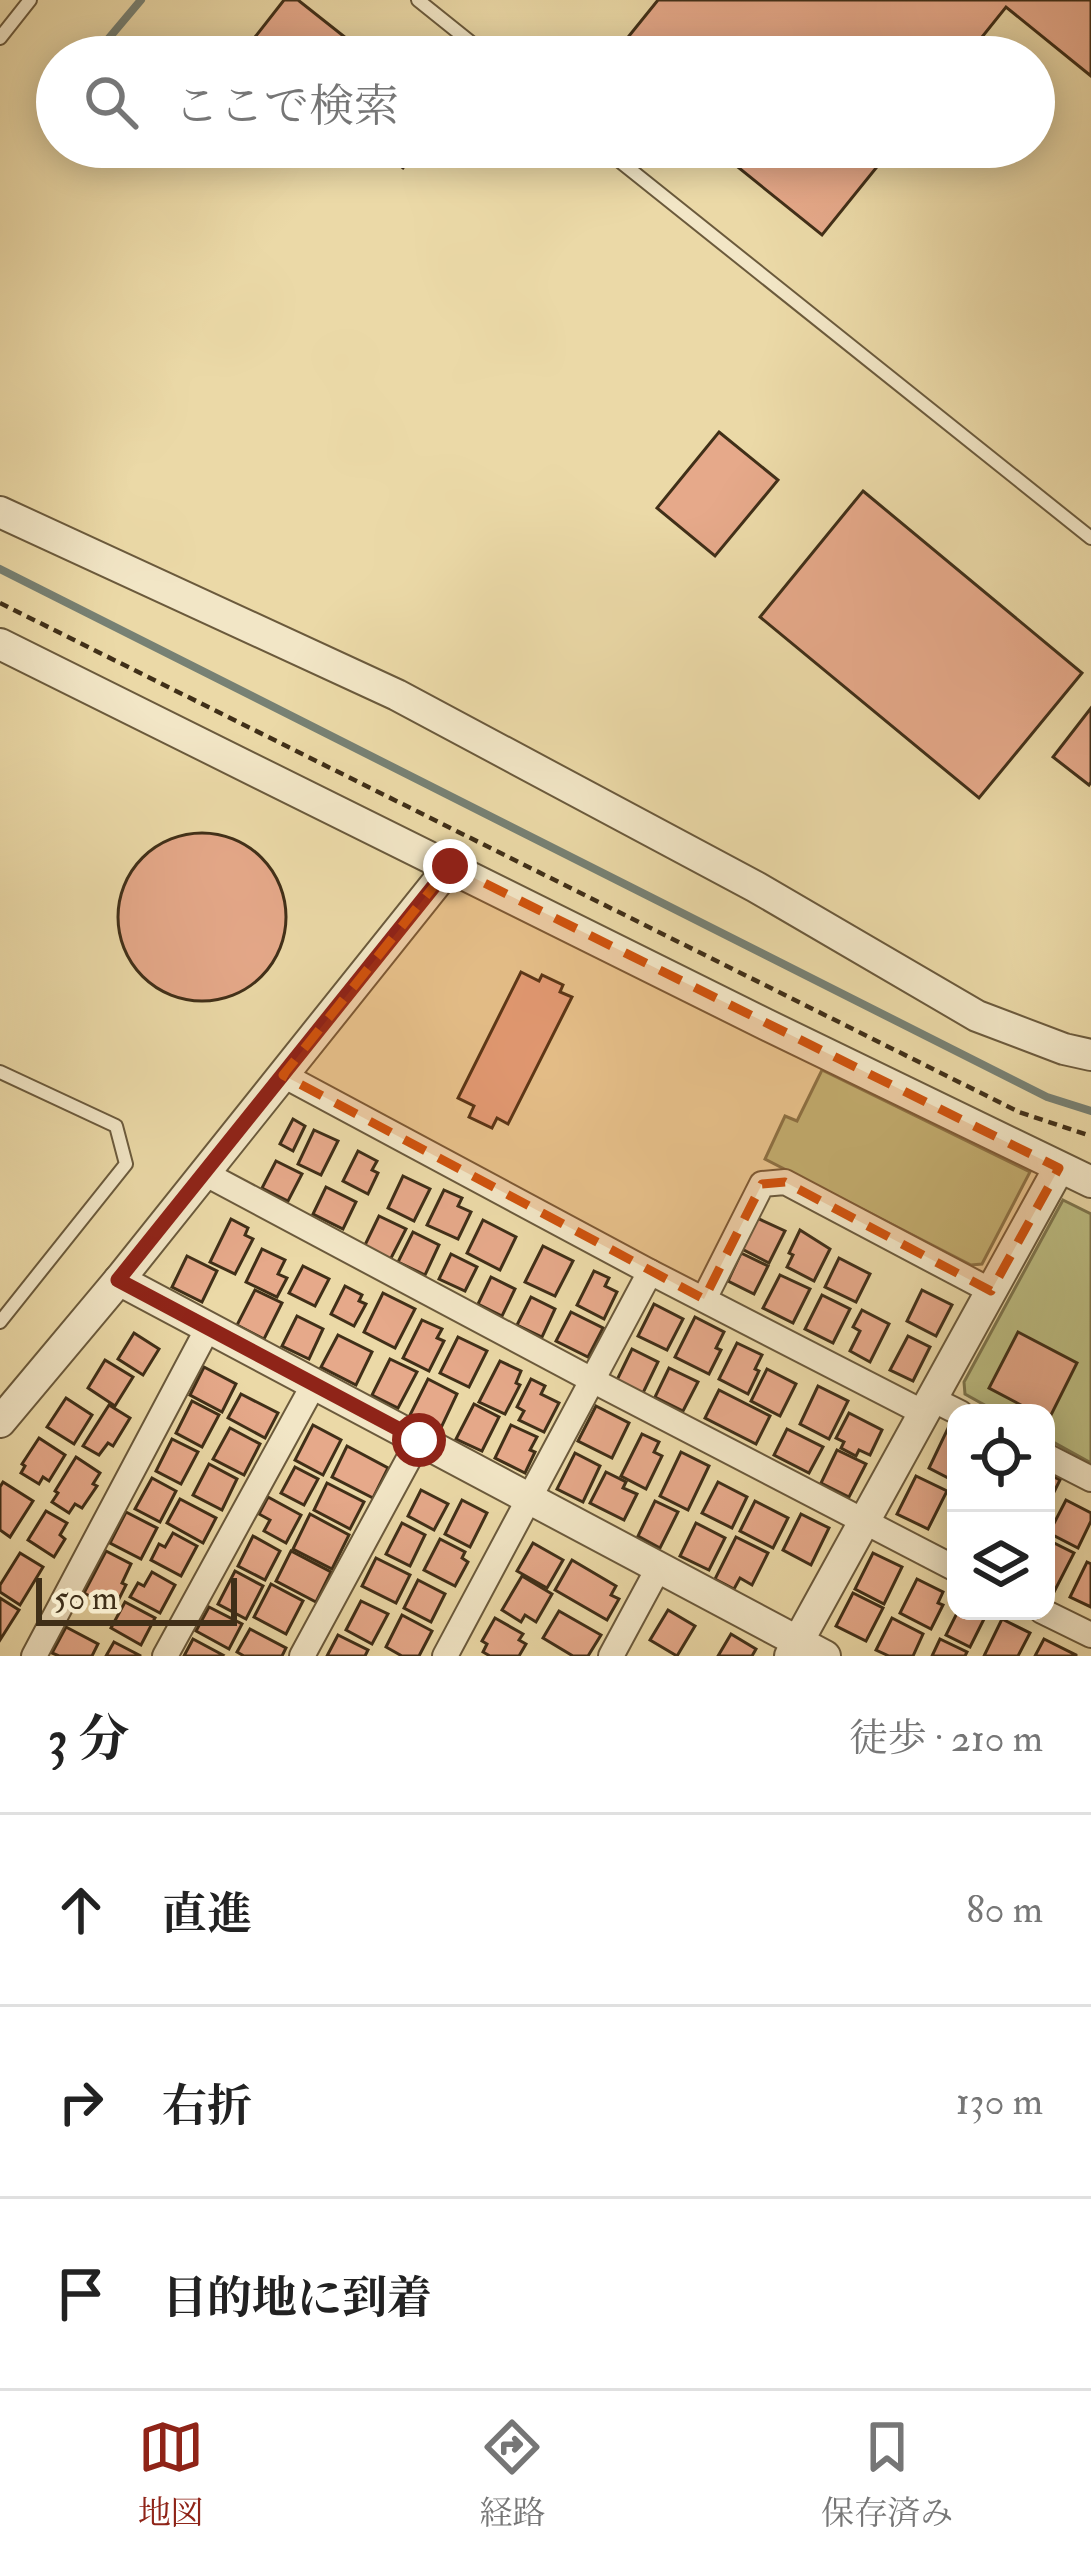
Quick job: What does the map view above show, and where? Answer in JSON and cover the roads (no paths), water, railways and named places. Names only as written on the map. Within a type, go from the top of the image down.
[{"type":"street","points":[[0,512],[398,695],[755,887],[977,1016],[1091,1055]]},
{"type":"street","points":[[0,644],[1091,1182]]},
{"type":"street","points":[[0,1422],[450,866]]},
{"type":"street","points":[[283,1075],[650,1272],[938,1408]]},
{"type":"street","points":[[118,1280],[659,1567],[805,1651],[863,1522],[938,1408],[992,1291],[1059,1168]]},
{"type":"street","points":[[204,1173],[947,1564]]},
{"type":"street","points":[[704,1299],[762,1184],[785,1182],[992,1291]]},
{"type":"street","points":[[445,1656],[650,1272]]},
{"type":"street","points":[[34,1656],[208,1328]]},
{"type":"street","points":[[165,1656],[314,1384]]},
{"type":"street","points":[[302,1656],[419,1440]]},
{"type":"street","points":[[1055,1461],[1091,1479]]},
{"type":"street","points":[[611,1656],[659,1567]]},
{"type":"street","points":[[1055,1618],[1091,1636]]},
{"type":"lane","points":[[0,38],[30,0]]},
{"type":"lane","points":[[418,0],[463,36]]},
{"type":"lane","points":[[628,168],[1091,538]]},
{"type":"lane","points":[[0,1072],[116,1126],[126,1164],[0,1322]]},
{"type":"waterway","points":[[111,36],[141,0]]},
{"type":"waterway","points":[[0,569],[1047,1097],[1091,1111]]}]
